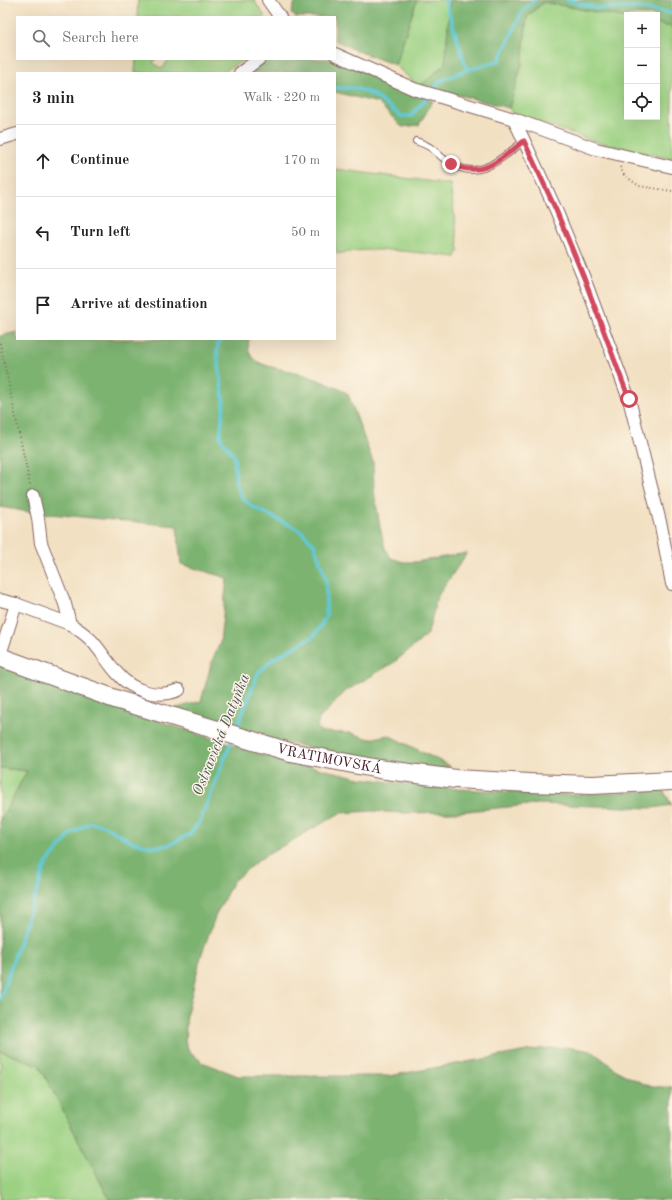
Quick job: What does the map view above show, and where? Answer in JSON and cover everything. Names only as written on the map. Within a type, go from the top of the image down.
[{"type":"main road","name":"VRATIMOVSKÁ","points":[[0,656],[118,700],[283,749],[379,769],[456,779],[529,783],[592,785],[672,781]]},
{"type":"street","points":[[268,0],[279,16]]},
{"type":"street","points":[[336,54],[414,89],[514,119],[596,149],[672,166]]},
{"type":"street","points":[[241,72],[258,60]]},
{"type":"street","points":[[514,119],[556,210],[584,278],[629,399],[661,526],[672,584]]},
{"type":"street","points":[[0,139],[16,134]]},
{"type":"street","points":[[33,496],[38,518],[41,543],[65,604],[70,624]]},
{"type":"street","points":[[0,600],[16,604],[70,624],[81,631],[126,682],[150,693],[172,693],[179,690]]},
{"type":"street","points":[[0,656],[16,604]]},
{"type":"lane","points":[[416,141],[430,147],[441,158],[451,164],[462,169],[479,170],[491,166],[524,141]]},
{"type":"path","points":[[613,153],[624,175],[639,186],[672,191]]},
{"type":"path","points":[[0,343],[33,496]]},
{"type":"green space","points":[[138,0],[254,0],[264,16],[137,16]]},
{"type":"green space","points":[[296,0],[417,0],[395,65],[355,50],[336,40],[336,16],[295,16],[291,13]]},
{"type":"green space","points":[[417,0],[450,0],[445,64],[419,87],[395,65]]},
{"type":"green space","points":[[450,0],[672,0],[672,27],[660,25],[660,12],[624,12],[624,17],[543,2],[527,17],[522,64],[509,108],[455,94],[419,87],[445,64]]},
{"type":"green space","points":[[544,2],[624,17],[624,120],[660,120],[660,25],[672,27],[672,159],[597,142],[512,113],[509,108],[522,64],[527,17]]},
{"type":"green space","points":[[336,59],[433,101],[419,125],[402,127],[378,103],[336,92],[336,72],[250,72],[267,60]]},
{"type":"green space","points":[[136,60],[155,60],[153,63],[162,69],[168,60],[243,60],[223,72],[135,72]]},
{"type":"green space","points":[[336,169],[450,184],[459,250],[456,257],[381,250],[351,251],[337,254]]},
{"type":"green space","points":[[16,332],[16,340],[249,340],[248,346],[252,357],[261,364],[299,373],[348,394],[373,462],[374,491],[380,527],[385,548],[391,558],[403,562],[415,562],[467,553],[437,597],[428,633],[393,663],[346,691],[319,719],[317,727],[322,732],[350,733],[370,739],[388,735],[450,766],[436,770],[364,759],[291,744],[170,710],[201,701],[212,661],[220,643],[227,578],[181,564],[177,526],[29,512],[0,507],[0,336]]},
{"type":"green space","points":[[0,665],[110,705],[262,755],[360,778],[439,788],[571,795],[663,790],[672,805],[652,808],[538,804],[457,812],[402,813],[371,811],[340,813],[260,859],[233,881],[215,917],[201,956],[187,1013],[185,1041],[189,1051],[202,1062],[238,1076],[389,1076],[539,1049],[567,1047],[592,1051],[619,1072],[646,1085],[672,1087],[672,1200],[110,1200],[39,1065],[0,1051],[0,821],[27,771],[0,768]]},
{"type":"green space","points":[[0,768],[27,771],[0,821]]},
{"type":"green space","points":[[0,1051],[39,1065],[110,1200],[0,1200]]},
{"type":"waterway","points":[[445,0],[467,70]]},
{"type":"waterway","name":"Ostravická Datyňka","points":[[432,91],[440,81],[467,70],[499,61],[523,10],[535,0]]},
{"type":"waterway","name":"Ostravická Datyňka","points":[[567,0],[596,8],[639,8],[672,13]]},
{"type":"waterway","name":"Ostravická Datyňka","points":[[336,88],[355,88],[372,94],[401,116],[411,116],[428,96]]},
{"type":"waterway","name":"Ostravická Datyňka","points":[[219,340],[217,352],[224,404],[220,437],[234,456],[236,484],[243,499],[253,507],[301,531],[314,544],[326,579],[326,617],[314,636],[273,659],[258,673],[236,730]]},
{"type":"waterway","name":"Ostravická Datyňka","points":[[0,999],[46,864],[71,834],[90,823],[103,825],[132,842],[153,847],[169,845],[190,834],[200,821],[232,740]]},
{"type":"route","points":[[451,164],[462,169],[479,170],[491,166],[524,141],[556,210],[584,278],[629,399]]}]
